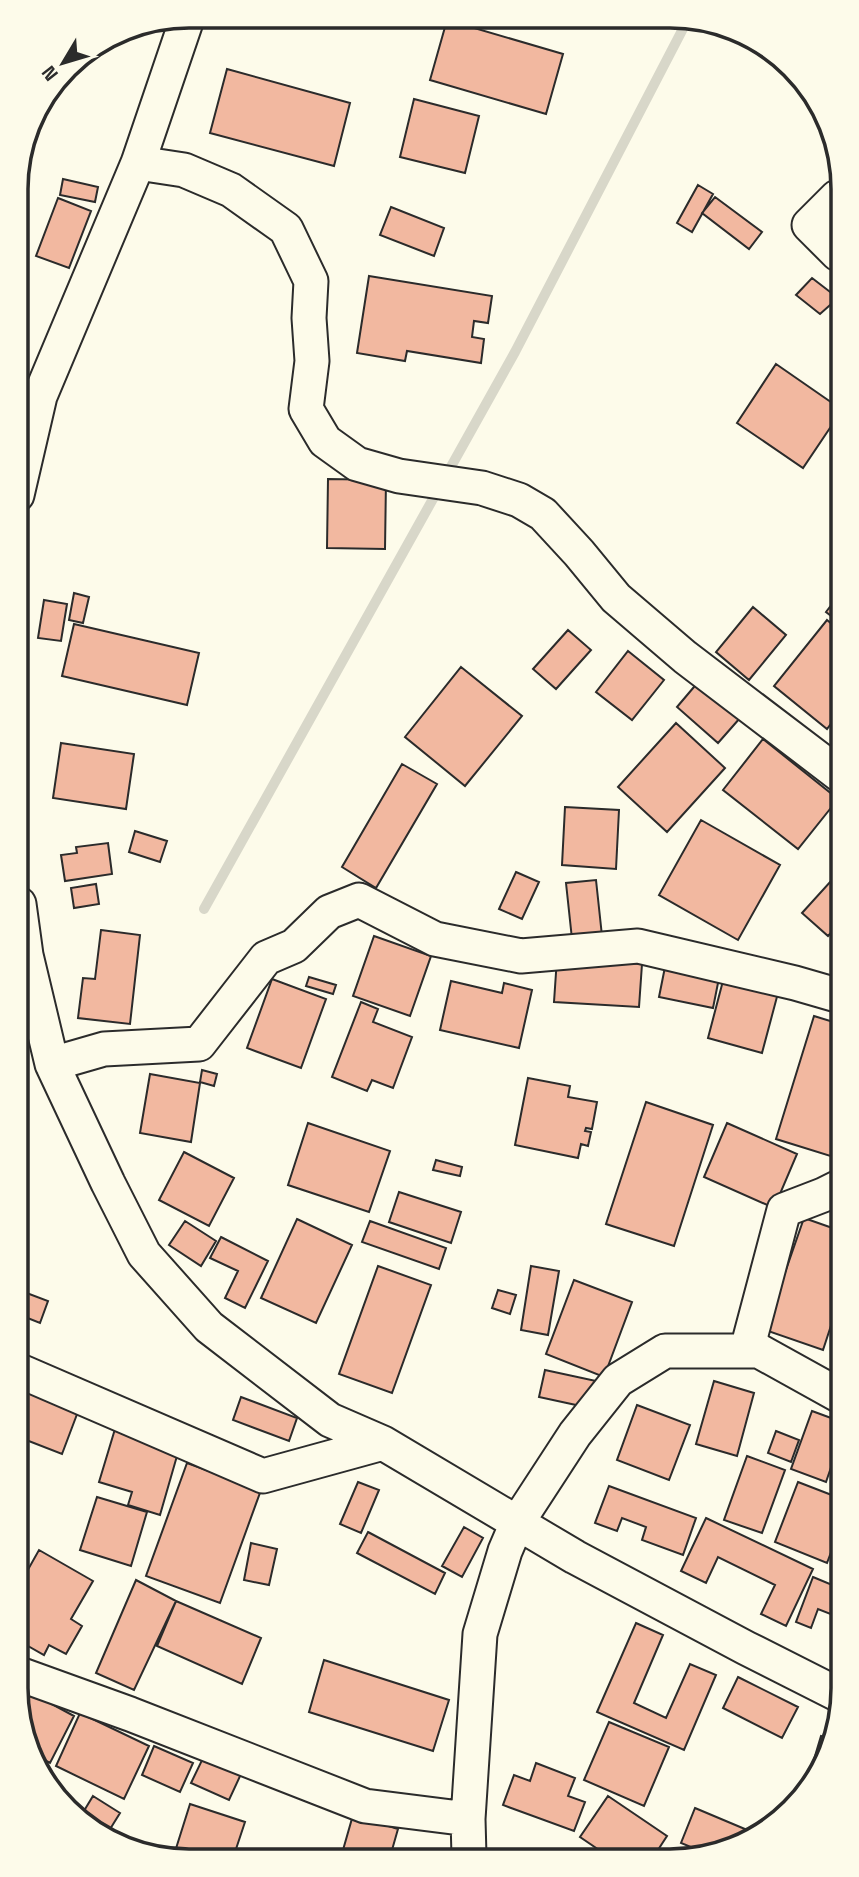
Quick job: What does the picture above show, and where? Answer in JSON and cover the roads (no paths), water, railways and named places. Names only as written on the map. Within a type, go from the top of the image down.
[{"type":"street","points":[[28,448],[40,396],[138,163],[184,28]]},
{"type":"street","points":[[138,163],[184,170],[231,190],[286,229],[311,281],[309,318],[312,361],[306,409],[325,440],[357,464],[399,476],[482,488],[519,500],[543,514],[616,598],[685,657],[831,766]]},
{"type":"street","points":[[831,203],[809,225],[831,247]]},
{"type":"street","points":[[52,1064],[104,1049],[200,1044],[266,958],[294,946],[329,912],[359,900],[435,939],[521,956],[638,946],[831,993]]},
{"type":"street","points":[[28,973],[52,1064],[144,1254],[209,1327],[330,1420],[383,1443],[575,1557],[831,1691]]},
{"type":"street","points":[[831,1191],[784,1210],[749,1342],[759,1352],[831,1390]]},
{"type":"street","points":[[469,1849],[468,1819],[480,1634],[497,1574],[517,1524],[575,1434],[618,1380],[665,1351],[759,1352]]},
{"type":"street","points":[[28,1374],[263,1476],[383,1443]]},
{"type":"street","points":[[28,1677],[365,1806],[468,1819]]},
{"type":"street","points":[[365,1806],[454,1800],[476,1716]]},
{"type":"waterway","points":[[204,909],[515,352],[683,29]]}]
